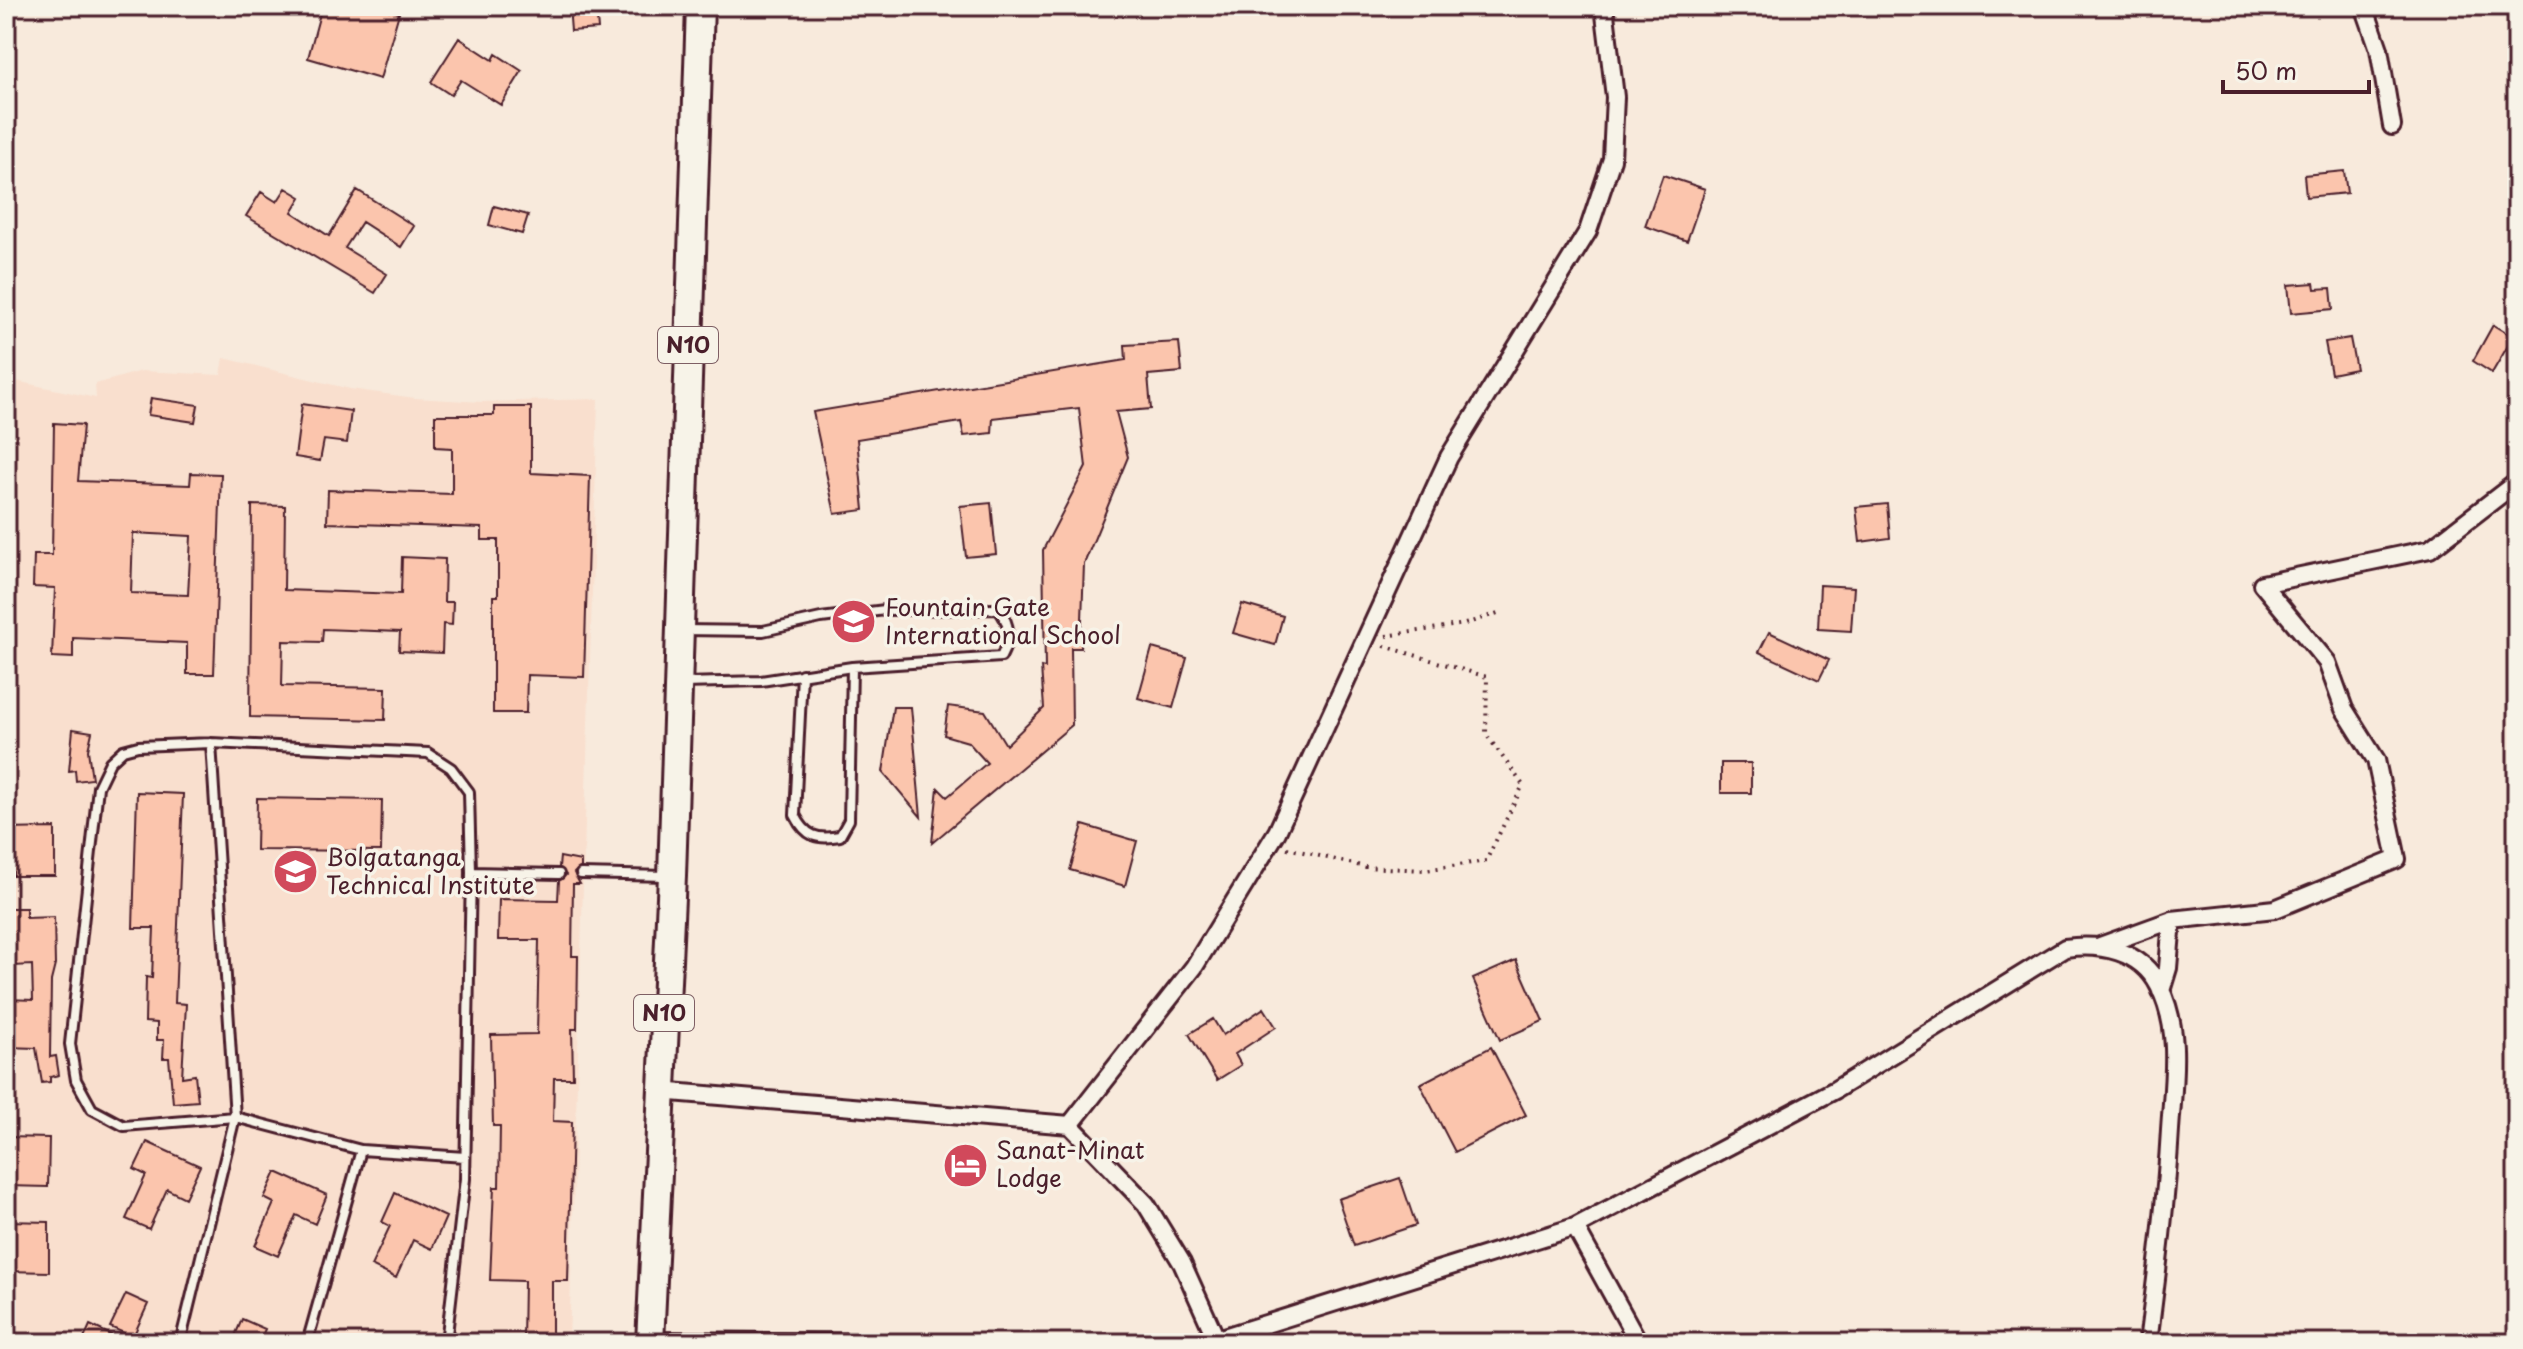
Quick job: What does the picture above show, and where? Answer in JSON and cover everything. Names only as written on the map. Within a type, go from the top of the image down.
[{"type":"highway","name":"N10","points":[[650,1342],[659,1091],[672,876],[700,6]]},
{"type":"street","points":[[1070,1125],[1194,967],[1277,832],[1449,457],[1588,231],[1612,159],[1615,97],[1604,6]]},
{"type":"street","points":[[2364,6],[2379,49],[2392,126]]},
{"type":"street","points":[[2100,946],[2118,936],[2172,920],[2275,909],[2397,859],[2376,760],[2344,709],[2327,662],[2262,584],[2430,549],[2517,482]]},
{"type":"street","points":[[2161,991],[2168,968],[2172,920]]},
{"type":"street","points":[[659,1091],[1070,1125],[1146,1204],[1182,1263],[1218,1341],[1575,1227],[1835,1090],[2065,948],[2100,946],[2126,954],[2158,983],[2176,1048],[2165,1207],[2148,1343]]},
{"type":"street","points":[[1575,1227],[1639,1343]]},
{"type":"street","points":[[650,1342],[882,1343]]},
{"type":"lane","points":[[676,684],[761,681],[852,667],[1001,657],[1009,643],[1008,620],[998,609],[885,610],[821,618],[763,631],[678,630]]},
{"type":"lane","points":[[802,674],[795,815],[803,831],[820,840],[840,836],[849,820],[852,667]]},
{"type":"lane","points":[[180,1343],[235,1117],[211,743]]},
{"type":"lane","points":[[446,1343],[465,1157],[471,872],[469,792],[451,768],[428,753],[211,743],[138,746],[123,750],[110,762],[98,787],[70,1044],[76,1080],[92,1109],[124,1126],[235,1117],[361,1150],[465,1157]]},
{"type":"lane","points":[[471,872],[559,874]]},
{"type":"lane","points":[[581,874],[672,876]]},
{"type":"lane","points":[[307,1343],[361,1150]]},
{"type":"path","points":[[1363,639],[1465,624],[1498,613]]},
{"type":"path","points":[[1287,848],[1365,867],[1425,870],[1486,861],[1523,785],[1486,734],[1487,677],[1363,639]]},
{"type":"shaded area","name":"Bolgatanga Technical Institute","points":[[224,358],[350,389],[415,398],[482,402],[598,399],[569,1343],[6,1343],[6,379],[96,398],[95,384],[142,371],[221,375]]},
{"type":"building","points":[[322,6],[374,6],[399,13],[380,79],[308,58]]},
{"type":"building","points":[[569,6],[596,6],[598,29],[571,31]]},
{"type":"building","points":[[459,38],[493,60],[496,54],[522,71],[501,105],[461,80],[451,95],[431,82]]},
{"type":"building","points":[[2344,171],[2347,193],[2306,197],[2304,175]]},
{"type":"building","points":[[1663,175],[1705,189],[1687,241],[1645,226]]},
{"type":"building","points":[[286,188],[301,197],[292,212],[329,236],[357,190],[414,226],[401,247],[362,222],[345,248],[387,274],[375,293],[246,216],[261,192],[277,202]]},
{"type":"building","points":[[494,206],[528,215],[522,234],[489,225]]},
{"type":"building","points":[[2314,283],[2315,289],[2331,288],[2333,309],[2291,313],[2288,285]]},
{"type":"building","points":[[2493,325],[2513,337],[2492,373],[2473,361]]},
{"type":"building","points":[[2350,338],[2356,369],[2331,374],[2325,342]]},
{"type":"building","points":[[1179,342],[1182,372],[1148,375],[1151,409],[1116,412],[1128,457],[1084,564],[1081,648],[1071,648],[1072,725],[932,843],[938,788],[947,797],[987,763],[968,742],[944,735],[948,706],[985,711],[1006,745],[1044,708],[1041,667],[1045,668],[1043,550],[1086,467],[1079,408],[993,418],[992,433],[964,436],[961,422],[857,439],[864,510],[835,514],[813,412],[1126,360],[1125,345]]},
{"type":"building","points":[[151,398],[198,405],[195,422],[148,415]]},
{"type":"building","points":[[302,404],[351,411],[347,443],[324,440],[320,461],[295,457]]},
{"type":"building","points":[[494,407],[531,407],[531,473],[590,476],[584,677],[527,675],[526,713],[493,713],[493,596],[498,596],[498,540],[482,540],[482,528],[327,523],[328,490],[452,494],[452,448],[435,447],[435,415],[494,415]]},
{"type":"building","points":[[54,423],[83,425],[78,481],[190,485],[191,473],[221,474],[214,674],[187,674],[187,643],[73,638],[73,658],[52,657],[55,588],[33,587],[34,555],[52,555]],"holes":[[[133,533],[191,536],[188,595],[131,593]]]},
{"type":"building","points":[[991,503],[996,554],[966,557],[960,506]]},
{"type":"building","points":[[1887,504],[1890,538],[1860,542],[1856,507]]},
{"type":"building","points":[[252,505],[285,506],[284,590],[401,594],[402,557],[445,559],[444,602],[453,602],[452,625],[443,624],[442,653],[399,651],[400,632],[323,629],[322,642],[283,641],[282,686],[386,688],[385,720],[250,717]]},
{"type":"building","points":[[1820,585],[1854,587],[1851,631],[1818,629]]},
{"type":"building","points":[[1242,604],[1283,616],[1275,645],[1233,633]]},
{"type":"building","points":[[1769,632],[1829,660],[1819,680],[1759,652]]},
{"type":"building","points":[[1152,648],[1187,658],[1173,708],[1138,698]]},
{"type":"building","points":[[893,707],[911,707],[921,817],[883,772]]},
{"type":"building","points":[[73,729],[92,732],[88,750],[92,779],[76,781],[75,770],[69,771]]},
{"type":"building","points":[[1721,763],[1751,763],[1751,793],[1721,793]]},
{"type":"building","points":[[137,792],[183,794],[175,1003],[186,1004],[182,1077],[195,1075],[198,1101],[173,1103],[169,1058],[163,1058],[164,1040],[157,1040],[157,1023],[145,1022],[146,977],[152,978],[154,928],[133,928]]},
{"type":"building","points":[[257,798],[382,800],[381,851],[256,850]]},
{"type":"building","points":[[1083,825],[1137,841],[1125,886],[1070,870]]},
{"type":"building","points":[[55,828],[55,876],[13,876],[13,845],[6,845],[6,829]]},
{"type":"building","points":[[560,857],[581,861],[581,867],[574,873],[580,884],[573,884],[572,956],[578,956],[577,1029],[572,1029],[573,1078],[554,1078],[553,1121],[572,1122],[568,1281],[552,1281],[552,1343],[523,1343],[524,1281],[490,1280],[494,1187],[499,1187],[500,1126],[493,1126],[491,1035],[537,1034],[539,940],[498,940],[499,899],[558,900],[559,881],[566,875],[559,867]]},
{"type":"building","points":[[6,908],[26,908],[26,918],[54,917],[50,1057],[56,1056],[59,1075],[50,1077],[50,1082],[42,1083],[36,1048],[6,1047],[7,999],[33,1000],[32,965],[13,966],[12,942],[6,942]]},
{"type":"building","points":[[1516,960],[1543,1021],[1500,1040],[1473,979]]},
{"type":"building","points":[[1264,1008],[1276,1027],[1235,1054],[1241,1065],[1217,1080],[1189,1034],[1213,1019],[1223,1035]]},
{"type":"building","points":[[1491,1047],[1526,1115],[1455,1152],[1420,1084]]},
{"type":"building","points":[[7,1137],[49,1138],[48,1187],[7,1186]]},
{"type":"building","points":[[147,1142],[200,1166],[185,1198],[167,1189],[149,1229],[126,1219],[146,1175],[134,1169]]},
{"type":"building","points":[[276,1172],[327,1195],[315,1224],[296,1215],[278,1256],[255,1246],[274,1203],[264,1198]]},
{"type":"building","points":[[1400,1178],[1416,1225],[1354,1246],[1338,1199]]},
{"type":"building","points":[[395,1193],[446,1217],[432,1249],[413,1240],[396,1278],[371,1266],[390,1226],[382,1222]]},
{"type":"building","points":[[6,1221],[49,1222],[49,1272],[6,1271]]},
{"type":"building","points":[[126,1294],[148,1304],[133,1337],[110,1327]]},
{"type":"building","points":[[242,1319],[265,1329],[259,1343],[232,1343]]},
{"type":"building","points":[[90,1325],[128,1343],[82,1343]]},
{"type":"place","name":"Fountain Gate International School","points":[[854,622]]},
{"type":"place","name":"Bolgatanga Technical Institute","points":[[295,872]]},
{"type":"place","name":"Sanat-Minat Lodge","points":[[965,1165]]}]
